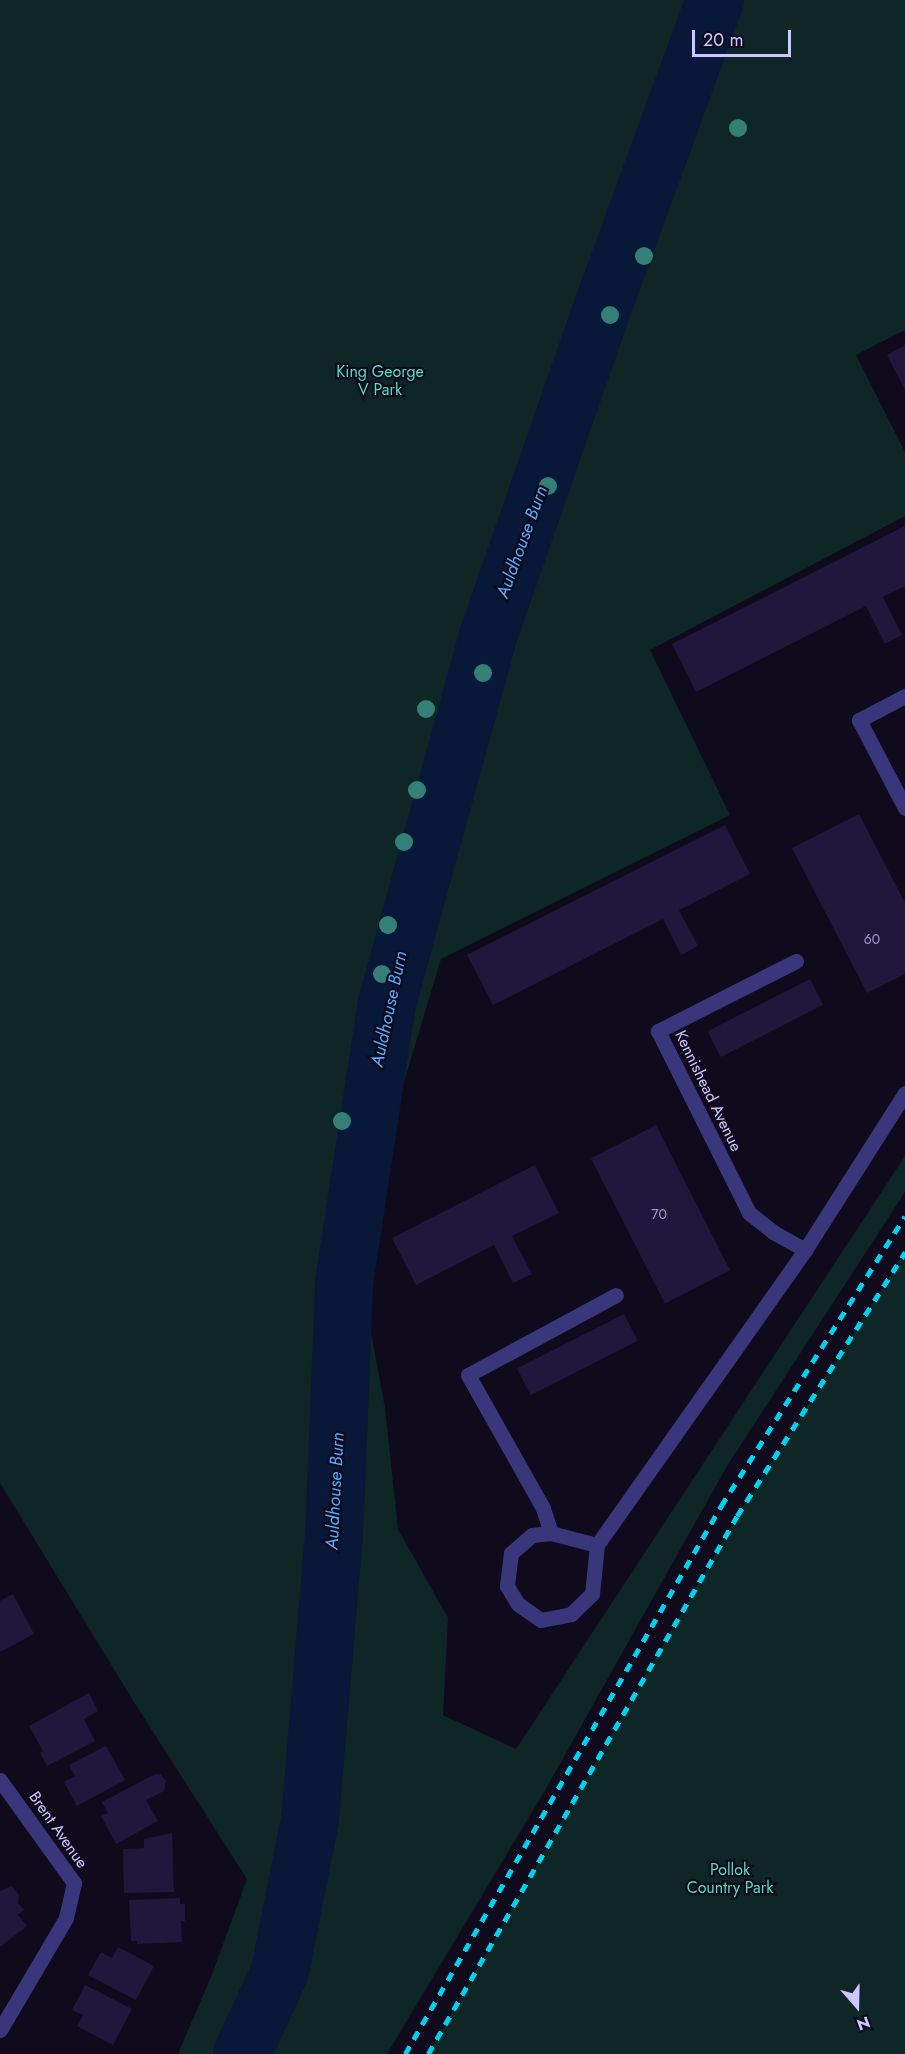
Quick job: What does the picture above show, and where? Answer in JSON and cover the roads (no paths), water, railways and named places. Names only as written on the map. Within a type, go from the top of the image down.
[{"type":"street","points":[[905,696],[859,720],[905,808]]},
{"type":"street","name":"Kennishead Avenue","points":[[796,961],[658,1031],[749,1213],[773,1232],[806,1250]]},
{"type":"street","points":[[597,1545],[551,1533],[532,1535],[511,1553],[507,1586],[518,1604],[541,1620],[571,1614],[592,1594],[597,1545],[806,1250],[905,1093]]},
{"type":"street","points":[[551,1533],[543,1508],[468,1375],[616,1295]]},
{"type":"street","name":"Brent Avenue","points":[[0,1780],[74,1883],[66,1918],[0,2030]]},
{"type":"waterway","name":"Auldhouse Burn","points":[[242,2054],[280,1971],[310,1820],[334,1537],[344,1283],[387,1003],[487,639],[599,317],[715,0]]},
{"type":"railway","points":[[405,2054],[721,1506],[905,1216]]},
{"type":"railway","points":[[428,2054],[737,1516],[905,1252]]},
{"type":"park label","name":"King George V Park","points":[[380,381]]},
{"type":"park label","name":"Pollok Country Park","points":[[730,1879]]}]
